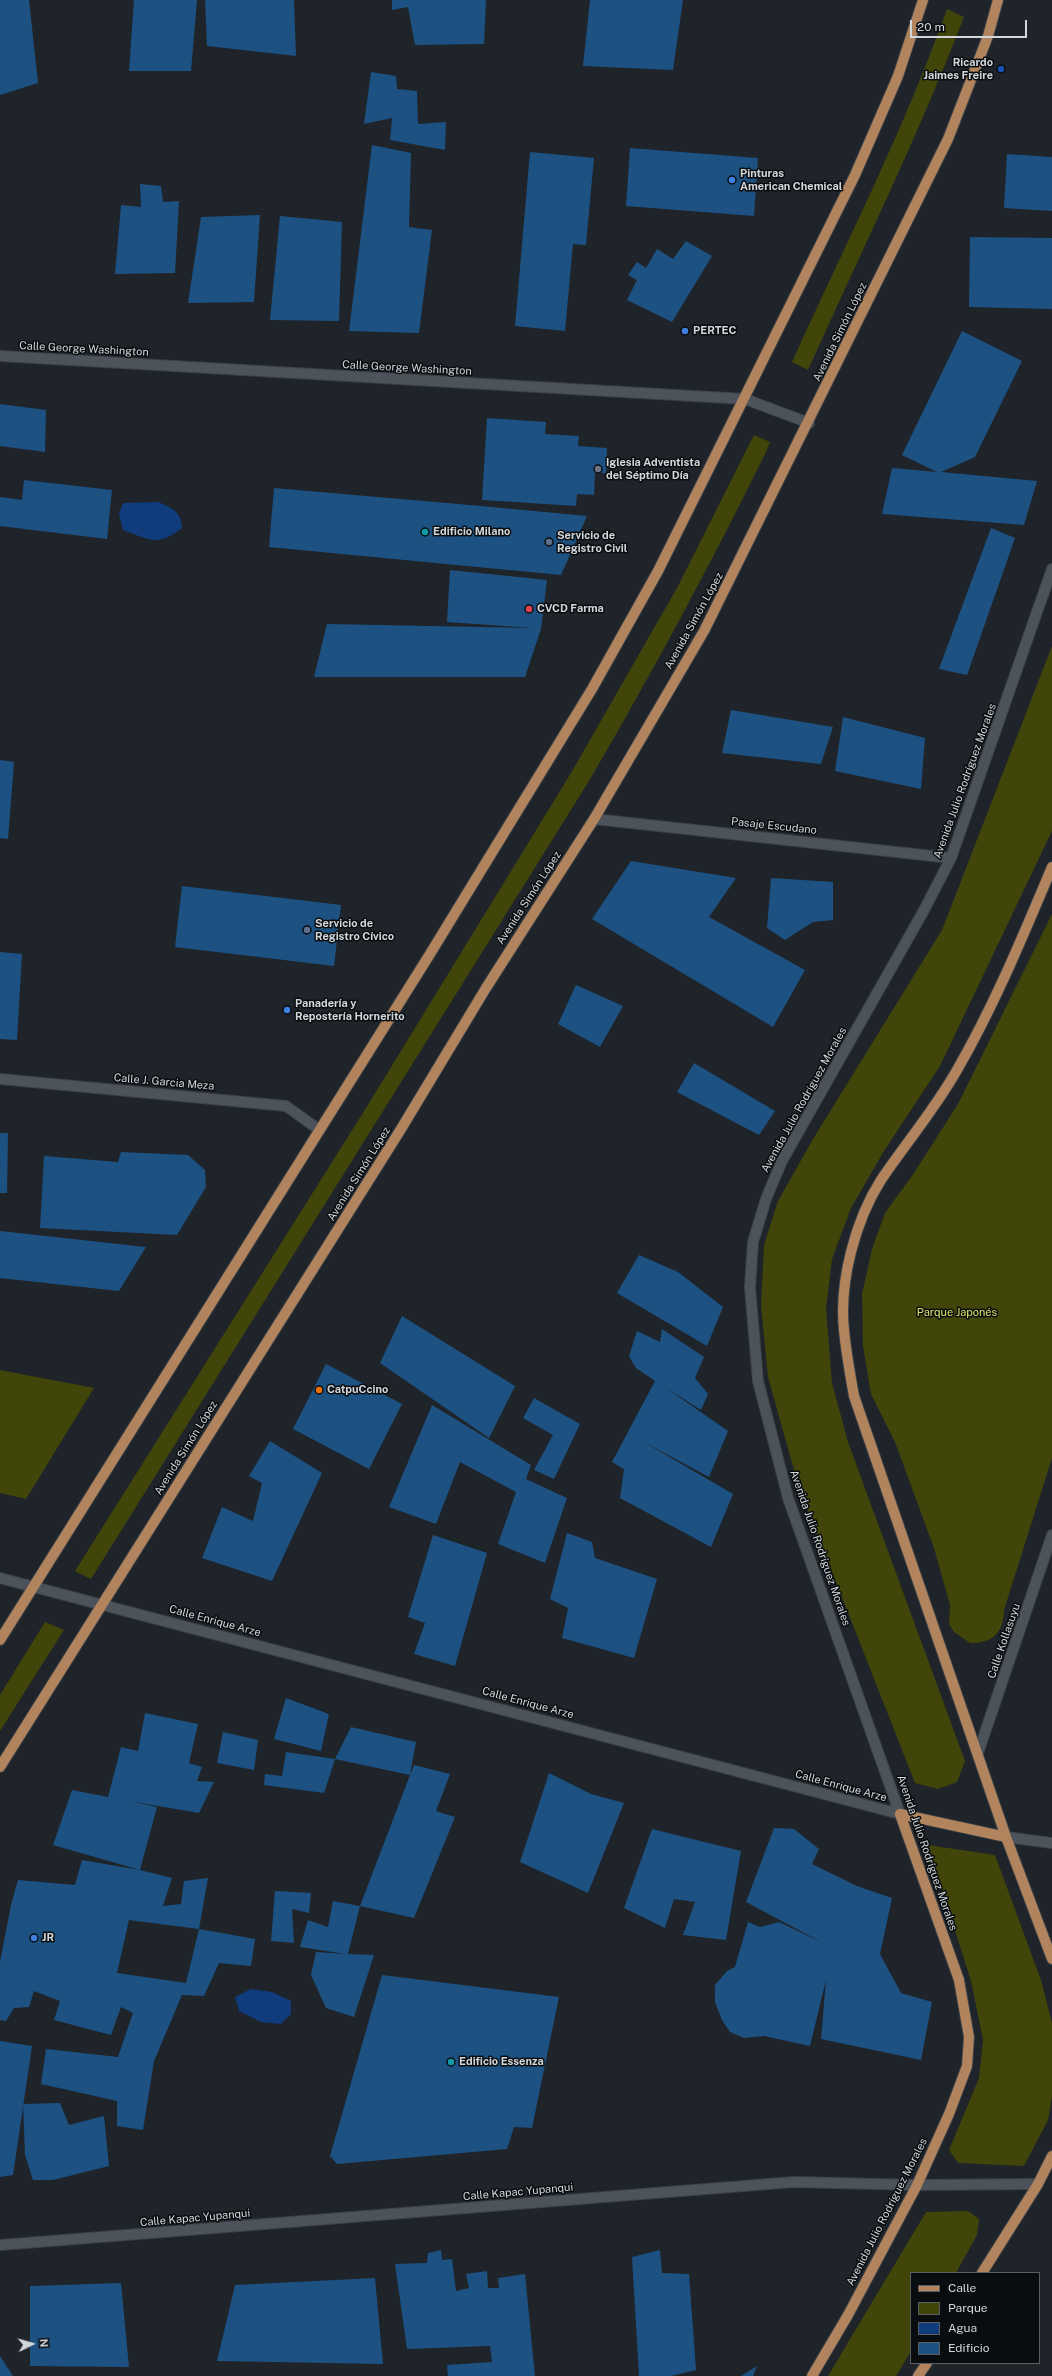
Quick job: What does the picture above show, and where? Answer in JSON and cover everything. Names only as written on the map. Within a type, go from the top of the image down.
[{"type":"main road","points":[[0,1640],[318,1129],[430,954],[592,689],[658,571],[745,399],[855,175],[898,76],[923,0]]},
{"type":"main road","name":"Avenida Simón López","points":[[0,1767],[401,1129],[486,988],[594,818],[704,631],[809,423],[948,139],[988,36],[998,0]]},
{"type":"main road","points":[[1052,867],[985,1018],[957,1070],[925,1121],[881,1181],[857,1229],[846,1276],[844,1329],[854,1396],[1006,1837],[1052,1960]]},
{"type":"main road","name":"Calle Enrique Arze","points":[[900,1814],[1006,1837]]},
{"type":"main road","name":"Avenida Julio Rodríguez Morales","points":[[812,2376],[848,2315],[917,2184],[949,2114],[967,2066],[969,2037],[959,1980],[900,1814]]},
{"type":"main road","points":[[983,2272],[1038,2184],[1052,2156]]},
{"type":"main road","points":[[918,2376],[926,2364]]},
{"type":"street","name":"Calle George Washington","points":[[0,356],[745,399],[809,423]]},
{"type":"street","name":"Avenida Julio Rodríguez Morales","points":[[900,1814],[788,1498],[758,1381],[750,1287],[753,1242],[766,1199],[782,1161],[923,912],[951,858],[1052,569]]},
{"type":"street","name":"Pasaje Escudano","points":[[594,818],[951,858]]},
{"type":"street","name":"Calle J. Garcia Meza","points":[[0,1079],[286,1106],[318,1129]]},
{"type":"street","name":"Calle Kollasuyu","points":[[978,1753],[1052,1535]]},
{"type":"street","name":"Calle Enrique Arze","points":[[0,1578],[900,1814]]},
{"type":"street","name":"Calle Enrique Arze","points":[[1006,1837],[1052,1843]]},
{"type":"street","name":"Calle Kapac Yupanqui","points":[[0,2245],[794,2182],[1038,2184]]},
{"type":"green space","points":[[947,9],[964,17],[928,106],[808,370],[792,362],[893,143]]},
{"type":"green space","points":[[754,435],[770,442],[766,452],[724,535],[636,700],[589,781],[91,1579],[75,1571],[366,1108],[571,773],[678,586]]},
{"type":"green space","points":[[1052,646],[1052,831],[940,1066],[884,1151],[851,1208],[832,1259],[826,1309],[832,1383],[848,1442],[965,1761],[957,1782],[938,1789],[915,1783],[799,1488],[768,1377],[761,1306],[764,1245],[778,1201],[813,1139],[942,930]]},
{"type":"green space","name":"Parque Japonés","points":[[1052,914],[1052,1458],[1004,1610],[1002,1625],[990,1639],[978,1643],[970,1643],[954,1632],[949,1624],[950,1605],[934,1548],[895,1442],[871,1394],[863,1346],[862,1294],[872,1249],[885,1213],[914,1173],[958,1104]]},
{"type":"green space","points":[[0,1370],[94,1388],[26,1499],[0,1493]]},
{"type":"green space","points":[[45,1622],[64,1630],[0,1731],[0,1695]]},
{"type":"green space","points":[[928,1845],[995,1855],[1041,1980],[1052,2023],[1052,2096],[1048,2120],[1024,2166],[958,2163],[949,2150],[979,2078],[983,2040],[971,1981]]},
{"type":"green space","points":[[968,2211],[979,2219],[977,2235],[957,2272],[910,2272],[910,2353],[896,2376],[828,2376],[926,2212]]},
{"type":"water","points":[[158,502],[171,508],[178,514],[182,528],[174,534],[160,540],[147,539],[123,530],[119,514],[123,503]]},
{"type":"water","points":[[251,1989],[272,1992],[291,2001],[291,2014],[281,2024],[261,2022],[239,2011],[235,1997]]},
{"type":"building","points":[[0,0],[29,0],[38,83],[0,95]]},
{"type":"building","points":[[134,0],[197,0],[191,71],[129,71]]},
{"type":"building","points":[[205,0],[294,0],[296,56],[207,46]]},
{"type":"building","points":[[392,0],[486,0],[484,44],[415,45],[408,7],[392,10]]},
{"type":"building","points":[[590,0],[683,0],[673,70],[583,66]]},
{"type":"building","points":[[371,72],[396,76],[397,89],[417,91],[418,124],[446,122],[445,150],[390,140],[392,118],[364,124]]},
{"type":"building","points":[[372,145],[411,153],[409,227],[432,230],[419,333],[349,331]]},
{"type":"building","points":[[630,148],[758,158],[754,216],[626,206]]},
{"type":"building","points":[[530,152],[594,158],[586,245],[573,244],[565,331],[515,326]]},
{"type":"building","points":[[1007,154],[1052,157],[1052,211],[1004,208]]},
{"type":"building","points":[[140,184],[161,186],[163,202],[179,201],[175,273],[115,274],[121,205],[141,207]]},
{"type":"building","points":[[260,215],[254,302],[188,303],[201,217]]},
{"type":"building","points":[[280,216],[342,222],[339,321],[270,320]]},
{"type":"building","points":[[970,237],[1052,238],[1052,309],[969,307]]},
{"type":"building","points":[[686,241],[712,256],[672,322],[627,300],[637,280],[628,275],[637,262],[646,268],[657,249],[673,259]]},
{"type":"building","points":[[962,331],[1022,361],[975,457],[941,472],[1037,481],[1024,525],[882,514],[892,468],[937,472],[902,455]]},
{"type":"building","points":[[0,404],[46,410],[45,452],[0,446]]},
{"type":"building","points":[[487,418],[546,422],[545,434],[579,436],[578,446],[607,448],[606,473],[595,473],[594,495],[577,494],[576,506],[482,500]]},
{"type":"building","points":[[24,480],[112,490],[107,539],[0,526],[0,497],[22,500]]},
{"type":"building","name":"Edificio Milano","points":[[274,488],[587,516],[561,575],[269,547]]},
{"type":"building","points":[[991,528],[1015,538],[967,675],[939,669]]},
{"type":"building","points":[[450,570],[547,580],[541,629],[525,677],[314,677],[327,624],[533,628],[447,622]]},
{"type":"building","points":[[731,710],[833,727],[821,764],[722,753]]},
{"type":"building","points":[[843,717],[925,738],[921,789],[835,771]]},
{"type":"building","points":[[0,760],[14,762],[8,839],[0,838]]},
{"type":"building","points":[[631,861],[736,878],[709,917],[805,970],[773,1027],[592,919]]},
{"type":"building","points":[[771,878],[833,882],[833,920],[813,922],[785,940],[767,928]]},
{"type":"building","points":[[182,886],[341,905],[334,966],[175,947]]},
{"type":"building","points":[[0,952],[22,954],[17,1040],[0,1039]]},
{"type":"building","points":[[576,985],[623,1006],[600,1047],[558,1024]]},
{"type":"building","points":[[694,1063],[775,1111],[759,1135],[677,1092]]},
{"type":"building","points":[[0,1133],[8,1133],[7,1193],[0,1193]]},
{"type":"building","points":[[121,1152],[188,1155],[205,1170],[206,1187],[177,1235],[40,1228],[44,1156],[118,1162]]},
{"type":"building","points":[[0,1231],[146,1247],[119,1291],[0,1278]]},
{"type":"building","points":[[639,1255],[678,1272],[723,1307],[707,1346],[617,1293]]},
{"type":"building","points":[[402,1316],[515,1386],[489,1438],[380,1363]]},
{"type":"building","points":[[662,1329],[704,1357],[695,1378],[708,1394],[701,1410],[666,1388],[728,1431],[709,1477],[642,1441],[733,1494],[711,1547],[620,1498],[624,1469],[612,1462],[655,1381],[636,1368],[629,1356],[637,1331],[660,1342]]},
{"type":"building","points":[[326,1364],[402,1404],[369,1469],[293,1429]]},
{"type":"building","points":[[534,1398],[580,1424],[554,1479],[534,1470],[553,1435],[523,1418]]},
{"type":"building","points":[[432,1405],[531,1465],[526,1479],[567,1498],[545,1563],[498,1544],[516,1492],[460,1462],[436,1524],[389,1507]]},
{"type":"building","points":[[270,1441],[322,1473],[272,1581],[202,1558],[222,1507],[253,1521],[262,1483],[249,1476]]},
{"type":"building","points":[[567,1533],[592,1542],[595,1558],[657,1579],[634,1658],[562,1638],[568,1608],[550,1599]]},
{"type":"building","points":[[433,1535],[487,1553],[455,1666],[414,1654],[425,1623],[408,1617]]},
{"type":"building","points":[[286,1698],[329,1714],[321,1751],[274,1739]]},
{"type":"building","points":[[145,1713],[198,1724],[189,1763],[202,1767],[197,1781],[214,1782],[199,1813],[129,1801],[157,1807],[140,1870],[53,1845],[72,1790],[108,1797],[121,1747],[138,1751]]},
{"type":"building","points":[[351,1727],[416,1742],[410,1775],[335,1759]]},
{"type":"building","points":[[223,1732],[258,1740],[254,1770],[217,1763]]},
{"type":"building","points":[[286,1752],[335,1759],[324,1793],[264,1785],[265,1774],[282,1776]]},
{"type":"building","points":[[414,1765],[450,1774],[436,1811],[455,1817],[414,1918],[360,1906]]},
{"type":"building","points":[[549,1773],[591,1794],[624,1803],[588,1893],[520,1862]]},
{"type":"building","points":[[774,1828],[794,1829],[819,1849],[812,1864],[857,1886],[892,1898],[880,1954],[901,1993],[932,2002],[921,2060],[821,2039],[826,1980],[810,2046],[764,2036],[744,2038],[730,2032],[722,2020],[715,2002],[715,1985],[727,1971],[735,1967],[748,1922],[760,1927],[779,1922],[823,1943],[746,1902]]},
{"type":"building","points":[[652,1829],[741,1851],[726,1940],[683,1935],[695,1902],[674,1899],[665,1928],[624,1908]]},
{"type":"building","points":[[82,1860],[140,1870],[172,1878],[163,1906],[181,1904],[184,1881],[208,1878],[199,1929],[255,1939],[251,1966],[219,1963],[204,1996],[182,1995],[154,2061],[143,2130],[117,2126],[117,2101],[41,2084],[46,2049],[118,2057],[133,2013],[121,2007],[111,2035],[54,2020],[60,2001],[34,1991],[29,2007],[14,2008],[6,2021],[0,2020],[0,1962],[11,1905],[18,1880],[75,1885]],"holes":[[[129,1920],[199,1929],[186,1983],[117,1973]]]},
{"type":"building","points":[[275,1891],[311,1893],[309,1913],[292,1909],[294,1943],[271,1941]]},
{"type":"building","points":[[333,1901],[360,1906],[348,1954],[374,1955],[354,2017],[326,2008],[311,1975],[316,1952],[346,1954],[300,1947],[308,1920],[328,1927]]},
{"type":"building","name":"Edificio Essenza","points":[[382,1975],[559,1997],[532,2128],[514,2127],[507,2149],[337,2164],[330,2156]]},
{"type":"building","points":[[0,2041],[32,2046],[13,2175],[0,2177]]},
{"type":"building","points":[[60,2103],[69,2125],[104,2116],[109,2166],[53,2180],[33,2180],[25,2155],[23,2104]]},
{"type":"building","points":[[441,2250],[442,2260],[452,2259],[456,2291],[469,2288],[466,2274],[487,2271],[488,2288],[499,2288],[498,2278],[525,2274],[535,2376],[448,2376],[447,2365],[492,2362],[490,2346],[407,2349],[395,2264],[427,2263],[428,2253]]},
{"type":"building","points":[[660,2250],[662,2273],[689,2274],[696,2370],[671,2376],[639,2376],[632,2257]]},
{"type":"building","points":[[375,2278],[383,2364],[217,2361],[235,2285]]},
{"type":"building","points":[[121,2283],[129,2367],[30,2366],[30,2286]]},
{"type":"building","points":[[0,2356],[13,2376],[0,2376]]},
{"type":"building","points":[[757,2366],[753,2376],[741,2376]]},
{"type":"place","name":"Ricardo Jaimes Freire","points":[[1001,69]]},
{"type":"place","name":"Pinturas American Chemical","points":[[732,180]]},
{"type":"place","name":"PERTEC","points":[[685,331]]},
{"type":"place","name":"Iglesia Adventista del Séptimo Día","points":[[598,469]]},
{"type":"place","name":"Edificio Milano","points":[[425,532]]},
{"type":"place","name":"Servicio de Registro Civil","points":[[549,542]]},
{"type":"place","name":"CVCD Farma","points":[[529,609]]},
{"type":"place","name":"Servicio de Registro Cívico","points":[[307,930]]},
{"type":"place","name":"Panadería y Repostería Hornerito","points":[[287,1010]]},
{"type":"place","name":"CatpuCcino","points":[[319,1390]]},
{"type":"place","name":"JR","points":[[34,1938]]},
{"type":"place","name":"Edificio Essenza","points":[[451,2062]]}]
